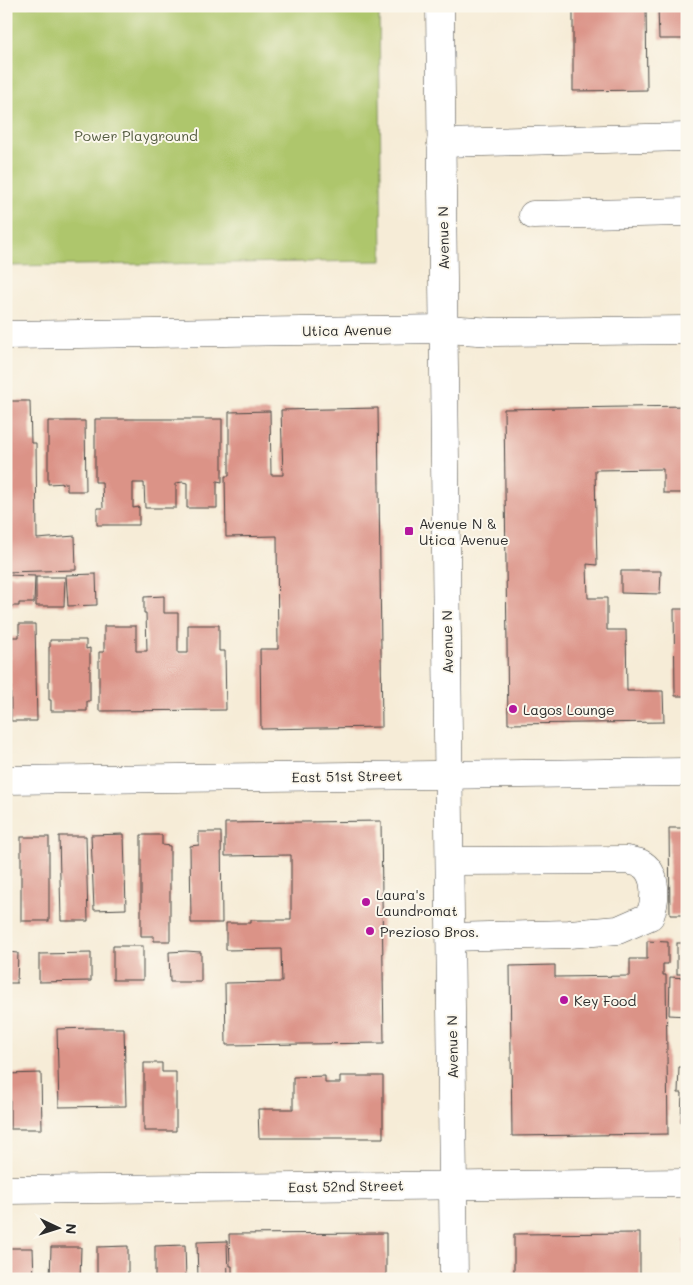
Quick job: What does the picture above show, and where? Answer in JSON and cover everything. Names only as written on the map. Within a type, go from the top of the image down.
[{"type":"street","name":"Avenue N","points":[[440,6],[454,1279]]},
{"type":"street","points":[[441,143],[687,137]]},
{"type":"street","points":[[533,214],[687,212]]},
{"type":"street","name":"Utica Avenue","points":[[6,335],[444,329],[495,332],[687,330]]},
{"type":"street","name":"East 51st Street","points":[[6,780],[687,772]]},
{"type":"street","points":[[450,861],[628,860],[641,864],[651,875],[654,890],[653,908],[650,916],[618,930],[569,934],[451,937]]},
{"type":"street","name":"East 52nd Street","points":[[6,1190],[687,1183]]},
{"type":"green space","name":"Power Playground","points":[[6,6],[379,6],[382,261],[6,266]]},
{"type":"building","points":[[573,6],[646,6],[647,90],[573,91]]},
{"type":"building","points":[[658,6],[687,6],[687,39],[659,39]]},
{"type":"building","points":[[6,401],[30,401],[31,443],[36,443],[37,539],[75,536],[76,570],[6,572]]},
{"type":"building","points":[[687,406],[687,493],[663,493],[663,469],[595,470],[597,565],[587,564],[588,598],[607,598],[607,630],[626,630],[627,691],[663,691],[664,722],[508,724],[504,409]]},
{"type":"building","points":[[378,408],[382,727],[261,729],[260,649],[278,649],[277,536],[226,537],[225,476],[229,476],[229,412],[270,411],[271,475],[283,475],[281,410]]},
{"type":"building","points":[[95,419],[222,419],[222,482],[217,481],[217,508],[187,508],[187,483],[183,482],[176,483],[176,508],[145,508],[144,483],[133,483],[133,508],[139,507],[139,525],[97,525],[97,508],[103,508],[102,482],[95,482]]},
{"type":"building","points":[[48,421],[85,421],[86,491],[67,491],[67,483],[48,484]]},
{"type":"building","points":[[621,571],[661,571],[660,594],[621,593]]},
{"type":"building","points":[[96,574],[97,605],[68,606],[66,575]]},
{"type":"building","points":[[6,575],[35,576],[34,603],[19,603],[19,606],[6,606]]},
{"type":"building","points":[[36,577],[65,577],[64,606],[36,606]]},
{"type":"building","points":[[164,596],[164,613],[178,613],[178,653],[188,653],[188,625],[219,625],[219,651],[225,651],[226,710],[99,711],[99,652],[104,652],[104,626],[136,626],[136,651],[147,651],[144,597]]},
{"type":"building","points":[[674,609],[687,609],[687,696],[675,696]]},
{"type":"building","points":[[19,624],[35,624],[37,721],[11,721],[10,637],[19,637]]},
{"type":"building","points":[[50,640],[86,640],[86,649],[90,648],[90,701],[87,701],[87,711],[51,711],[51,700],[49,700]]},
{"type":"building","points":[[381,821],[384,1043],[226,1045],[225,983],[282,982],[281,949],[226,950],[226,923],[251,923],[251,920],[291,920],[291,855],[225,856],[225,823]]},
{"type":"building","points":[[669,828],[687,828],[687,915],[670,915]]},
{"type":"building","points":[[199,832],[221,832],[222,923],[191,923],[190,846],[199,845]]},
{"type":"building","points":[[124,834],[126,909],[94,910],[91,835]]},
{"type":"building","points":[[141,835],[162,835],[162,845],[170,846],[170,941],[154,941],[154,936],[141,936]]},
{"type":"building","points":[[59,836],[86,836],[88,921],[61,921]]},
{"type":"building","points":[[21,837],[49,837],[49,921],[21,921]]},
{"type":"building","points":[[647,941],[668,942],[668,964],[663,964],[663,975],[666,975],[668,1134],[512,1136],[510,966],[555,965],[555,977],[630,976],[630,959],[647,959]]},
{"type":"building","points":[[677,943],[687,943],[687,974],[677,974]]},
{"type":"building","points":[[113,946],[143,946],[143,980],[113,980]]},
{"type":"building","points":[[6,952],[18,953],[17,983],[6,983]]},
{"type":"building","points":[[169,952],[201,952],[201,982],[170,982]]},
{"type":"building","points":[[91,953],[91,981],[39,982],[39,954]]},
{"type":"building","points":[[670,977],[687,978],[687,1016],[669,1015]]},
{"type":"building","points":[[124,1028],[126,1106],[59,1107],[57,1029]]},
{"type":"building","points":[[144,1063],[162,1063],[162,1072],[176,1072],[176,1131],[144,1131]]},
{"type":"building","points":[[679,1067],[687,1067],[687,1123],[681,1123],[682,1093],[678,1093]]},
{"type":"building","points":[[41,1073],[42,1129],[10,1129],[10,1099],[6,1099],[6,1074]]},
{"type":"building","points":[[325,1076],[325,1083],[340,1083],[340,1076],[383,1076],[383,1138],[259,1138],[258,1109],[293,1109],[293,1077]]},
{"type":"building","points":[[386,1233],[386,1279],[232,1279],[229,1234]]},
{"type":"building","points":[[640,1233],[640,1279],[514,1279],[514,1234]]},
{"type":"building","points":[[684,1240],[687,1240],[687,1279],[684,1279]]},
{"type":"building","points":[[227,1241],[228,1279],[198,1279],[197,1242]]},
{"type":"building","points":[[185,1245],[186,1279],[155,1279],[155,1246]]},
{"type":"building","points":[[128,1246],[128,1279],[97,1279],[97,1247]]},
{"type":"building","points":[[51,1247],[81,1247],[80,1279],[50,1279]]},
{"type":"building","points":[[6,1248],[33,1248],[34,1279],[6,1279]]},
{"type":"place","name":"Avenue N & Utica Avenue","points":[[409,531]]},
{"type":"place","name":"Lagos Lounge","points":[[513,709]]},
{"type":"place","name":"Laura's Laundromat","points":[[366,902]]},
{"type":"place","name":"Prezioso Bros.","points":[[370,931]]},
{"type":"place","name":"Key Food","points":[[564,1000]]}]
